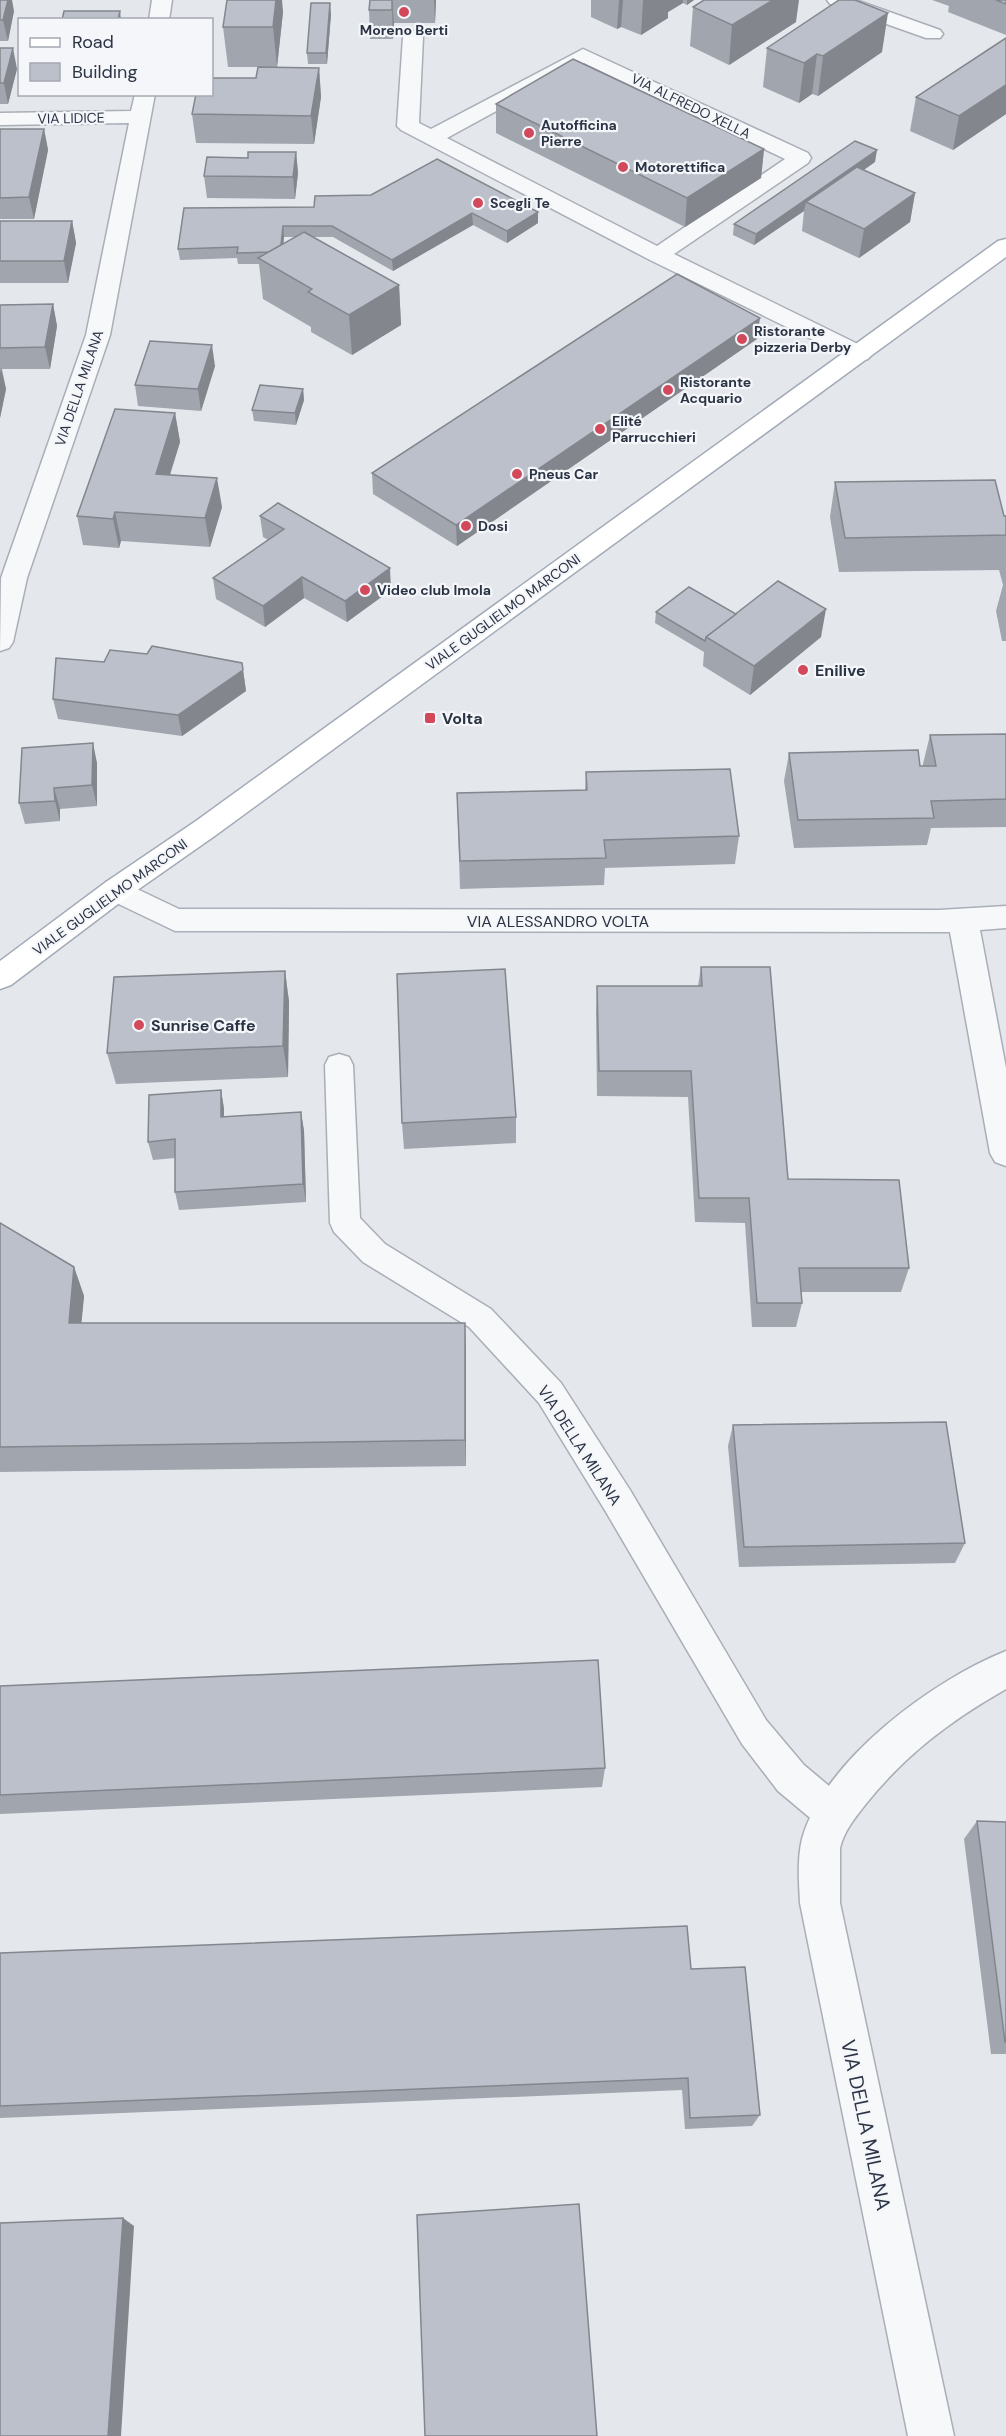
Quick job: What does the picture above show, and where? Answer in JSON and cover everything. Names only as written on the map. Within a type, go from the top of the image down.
[{"type":"main road","name":"VIALE GUGLIELMO MARCONI","points":[[0,977],[116,890],[206,828],[1006,246]]},
{"type":"street","points":[[159,18],[162,0]]},
{"type":"street","points":[[837,0],[933,34]]},
{"type":"street","points":[[413,37],[408,126],[658,255],[860,354]]},
{"type":"street","name":"VIA ALFREDO XELLA","points":[[431,138],[584,54],[800,158],[658,255]]},
{"type":"street","name":"VIA LIDICE","points":[[0,119],[143,106]]},
{"type":"street","name":"VIA DELLA MILANA","points":[[0,642],[7,578],[98,335],[143,106]]},
{"type":"street","name":"VIA ALESSANDRO VOLTA","points":[[116,890],[175,920],[939,921],[1006,917]]},
{"type":"street","points":[[963,919],[1006,1153]]},
{"type":"street","name":"VIA DELLA MILANA","points":[[931,2436],[820,1903],[820,1857],[824,1832],[834,1814],[858,1782],[929,1714],[1006,1669]]},
{"type":"lane","name":"VIA DELLA MILANA","points":[[339,1065],[345,1223],[374,1253],[480,1318],[550,1393],[618,1502],[754,1732],[792,1778],[834,1814]]},
{"type":"building","points":[[0,0],[8,0],[3,20],[0,20]]},
{"type":"building","points":[[227,0],[276,0],[273,27],[223,27]]},
{"type":"building","points":[[370,0],[392,0],[392,10],[369,10]]},
{"type":"building","points":[[704,0],[773,0],[732,25],[693,7]]},
{"type":"building","points":[[839,0],[855,0],[888,13],[823,56],[817,54],[804,63],[767,48]]},
{"type":"building","points":[[311,3],[330,3],[326,53],[307,53]]},
{"type":"building","points":[[64,11],[120,11],[118,18],[62,18]]},
{"type":"building","points":[[1006,38],[1006,85],[959,116],[916,97]]},
{"type":"building","points":[[0,48],[13,48],[4,83],[0,83]]},
{"type":"building","points":[[573,59],[764,149],[687,198],[496,104]]},
{"type":"building","points":[[258,67],[319,68],[311,116],[192,114],[196,96],[213,96],[213,78],[256,78]]},
{"type":"building","points":[[0,129],[44,129],[29,197],[0,198]]},
{"type":"building","points":[[855,141],[877,150],[756,234],[734,224]]},
{"type":"building","points":[[248,152],[296,152],[293,177],[204,176],[207,157],[248,158]]},
{"type":"building","points":[[437,159],[538,212],[507,231],[472,213],[392,260],[332,226],[283,226],[281,245],[269,252],[237,253],[238,247],[178,249],[184,208],[314,207],[315,196],[371,195]]},
{"type":"building","points":[[857,167],[915,193],[864,229],[806,202]]},
{"type":"building","points":[[0,221],[72,221],[64,261],[0,261]]},
{"type":"building","points":[[304,232],[399,285],[349,315],[308,292],[312,289],[258,258]]},
{"type":"building","points":[[677,274],[760,318],[456,525],[372,473]]},
{"type":"building","points":[[53,304],[45,347],[0,348],[0,305]]},
{"type":"building","points":[[150,341],[212,345],[198,389],[135,385]]},
{"type":"building","points":[[260,385],[303,389],[295,413],[252,410]]},
{"type":"building","points":[[115,409],[175,413],[156,474],[217,478],[205,518],[115,512],[113,519],[77,516]]},
{"type":"building","points":[[995,480],[1004,516],[1006,516],[1006,535],[845,538],[835,482]]},
{"type":"building","points":[[278,503],[390,568],[345,601],[302,577],[263,606],[213,578],[284,529],[260,516]]},
{"type":"building","points":[[778,581],[826,609],[754,666],[706,637]]},
{"type":"building","points":[[689,587],[736,614],[706,637],[705,641],[656,612]]},
{"type":"building","points":[[152,646],[242,663],[243,670],[178,715],[53,699],[56,658],[104,662],[110,650],[147,654]]},
{"type":"building","points":[[1006,734],[1006,799],[931,801],[934,818],[798,820],[789,753],[918,750],[920,766],[936,766],[930,735]]},
{"type":"building","points":[[93,743],[92,785],[54,788],[55,801],[19,803],[22,748]]},
{"type":"building","points":[[730,769],[739,836],[604,840],[606,858],[460,861],[457,793],[587,790],[586,772]]},
{"type":"building","points":[[701,967],[770,967],[788,1179],[899,1180],[909,1268],[799,1268],[802,1303],[757,1303],[749,1198],[699,1198],[691,1071],[599,1071],[597,986],[702,986]]},
{"type":"building","points":[[505,969],[516,1117],[402,1123],[397,974]]},
{"type":"building","points":[[285,971],[283,1046],[107,1053],[114,977]]},
{"type":"building","points":[[221,1090],[221,1117],[301,1112],[303,1184],[175,1192],[175,1139],[148,1142],[149,1095]]},
{"type":"building","points":[[0,1223],[74,1267],[69,1323],[465,1323],[465,1440],[0,1447]]},
{"type":"building","points":[[946,1422],[965,1543],[744,1547],[733,1425]]},
{"type":"building","points":[[598,1660],[605,1768],[0,1795],[0,1686]]},
{"type":"building","points":[[977,1821],[1006,1822],[1006,2042],[1005,2042]]},
{"type":"building","points":[[687,1926],[691,1969],[745,1967],[760,2115],[690,2118],[688,2078],[0,2106],[0,1953]]},
{"type":"building","points":[[579,2204],[597,2436],[425,2436],[417,2215]]},
{"type":"building","points":[[123,2218],[108,2436],[0,2436],[0,2223]]},
{"type":"place","name":"Moreno Berti","points":[[404,12]]},
{"type":"place","name":"Autofficina Pierre","points":[[529,133]]},
{"type":"place","name":"Motorettifica","points":[[623,167]]},
{"type":"place","name":"Scegli Te","points":[[478,203]]},
{"type":"place","name":"Ristorante pizzeria Derby","points":[[742,339]]},
{"type":"place","name":"Ristorante Acquario","points":[[668,390]]},
{"type":"place","name":"Elité Parrucchieri","points":[[600,429]]},
{"type":"place","name":"Pneus Car","points":[[517,474]]},
{"type":"place","name":"Dosi","points":[[466,526]]},
{"type":"place","name":"Video club Imola","points":[[365,590]]},
{"type":"place","name":"Enilive","points":[[803,670]]},
{"type":"place","name":"Volta","points":[[430,718]]},
{"type":"place","name":"Sunrise Caffe","points":[[139,1025]]}]
